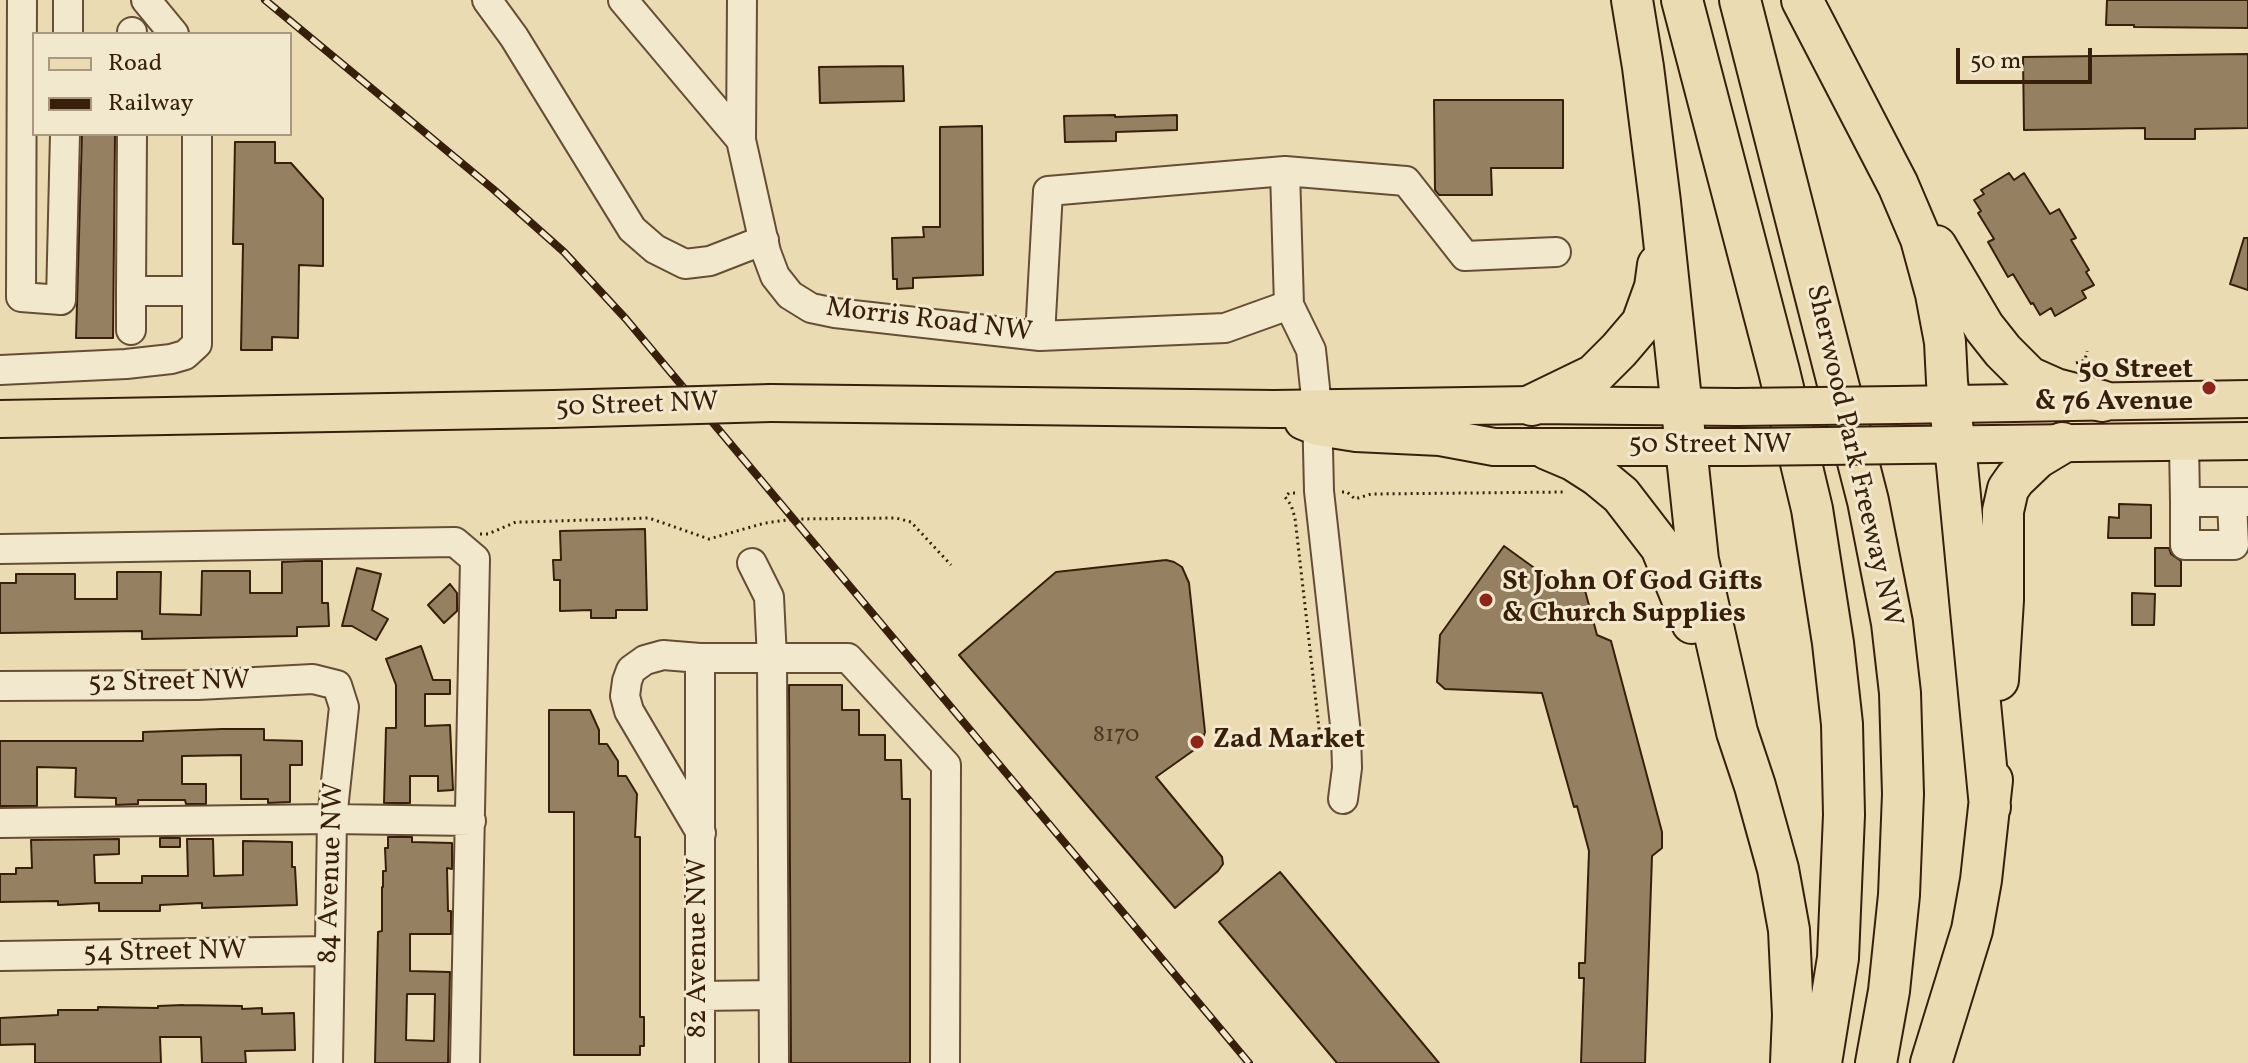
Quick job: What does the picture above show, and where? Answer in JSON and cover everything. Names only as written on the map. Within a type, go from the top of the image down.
[{"type":"highway","points":[[1632,0],[1663,234],[1698,560],[1737,732],[1778,869],[1789,930],[1793,1015],[1791,1063]]},
{"type":"highway","name":"Sherwood Park Freeway NW","points":[[1682,0],[1812,509],[1833,643],[1842,724],[1844,815],[1838,958],[1821,1063]]},
{"type":"highway","name":"Sherwood Park Freeway NW","points":[[1740,0],[1868,501],[1893,637],[1900,693],[1903,780],[1900,866],[1889,991],[1876,1063]]},
{"type":"highway","points":[[1802,0],[1898,185],[1921,239],[1936,294],[1945,342],[1990,807]]},
{"type":"highway","points":[[1898,185],[1984,327],[2003,351],[2029,377],[2056,389],[2102,401]]},
{"type":"highway","points":[[1532,405],[1594,375],[1642,323],[1655,287],[1663,234]]},
{"type":"highway","points":[[1931,1063],[1972,930],[1990,807],[2003,600],[2003,511],[2008,489],[2015,479],[2037,458],[2062,443]]},
{"type":"highway","points":[[1547,449],[1573,460],[1598,476],[1621,495],[1652,534],[1661,547],[1701,644],[1727,689]]},
{"type":"main road","name":"50 Street NW","points":[[1318,417],[1532,405],[1737,407],[2248,399]]},
{"type":"main road","name":"50 Street NW","points":[[0,419],[771,403],[1274,409],[1318,417],[1356,433],[1440,437],[1494,447],[1547,449],[2184,442],[2241,444]]},
{"type":"street","points":[[22,0],[21,297],[61,300],[65,136]]},
{"type":"street","points":[[68,0],[68,32]]},
{"type":"street","points":[[146,0],[172,32]]},
{"type":"street","points":[[487,0],[514,37],[632,229],[655,249],[685,264],[710,261],[764,240]]},
{"type":"street","name":"Morris Road NW","points":[[623,0],[741,140],[775,276],[790,295],[811,308],[1040,336],[1225,328],[1289,305]]},
{"type":"street","points":[[741,140],[742,0]]},
{"type":"street","points":[[131,330],[132,136]]},
{"type":"street","points":[[0,370],[171,359],[185,355],[197,344],[197,136]]},
{"type":"street","points":[[1285,171],[1289,305],[1311,350],[1318,417],[1319,491],[1346,734],[1347,768],[1343,799]]},
{"type":"street","points":[[1040,336],[1048,191],[1285,171],[1406,181],[1465,256],[1556,252]]},
{"type":"street","points":[[131,291],[197,291]]},
{"type":"street","points":[[2184,442],[2185,545],[2234,545],[2240,502],[2185,502]]},
{"type":"street","points":[[0,549],[455,542],[475,559],[465,1063]]},
{"type":"street","points":[[752,563],[769,597],[772,658],[774,1063]]},
{"type":"street","name":"82 Avenue NW","points":[[700,1063],[701,833],[700,658],[663,655],[645,660],[631,670],[625,696],[629,711],[701,833]]},
{"type":"street","points":[[700,658],[848,658],[946,765],[945,1063]]},
{"type":"street","name":"52 Street NW","points":[[0,686],[198,685],[313,679],[337,685]]},
{"type":"street","name":"84 Avenue NW","points":[[328,1063],[332,819],[344,707],[337,685]]},
{"type":"street","points":[[0,823],[332,819],[471,821]]},
{"type":"street","name":"54 Street NW","points":[[0,956],[330,951]]},
{"type":"street","points":[[700,996],[773,995]]},
{"type":"path","points":[[1320,737],[1294,511],[1285,497],[1289,493],[1347,492],[1355,499],[1371,494],[1569,492]]},
{"type":"path","points":[[473,534],[488,534],[516,522],[649,518],[709,539],[765,523],[795,519],[904,518],[951,565]]},
{"type":"building","points":[[2107,0],[2248,0],[2248,28],[2106,25]]},
{"type":"building","points":[[2248,54],[2248,128],[2195,129],[2195,139],[2145,139],[2145,128],[2024,130],[2023,57]]},
{"type":"building","points":[[903,66],[904,101],[820,103],[819,67]]},
{"type":"building","points":[[1434,100],[1563,100],[1563,168],[1491,168],[1492,195],[1439,195],[1435,190]]},
{"type":"building","points":[[1177,115],[1177,130],[1116,132],[1116,141],[1065,142],[1064,116]]},
{"type":"building","points":[[982,126],[983,275],[913,278],[913,288],[897,289],[897,279],[893,279],[892,238],[924,237],[923,227],[940,227],[940,127]]},
{"type":"building","points":[[82,136],[115,136],[113,338],[76,338]]},
{"type":"building","points":[[235,142],[275,142],[275,163],[291,163],[323,199],[323,266],[299,265],[298,338],[272,337],[272,350],[241,350],[243,244],[233,244]]},
{"type":"building","points":[[2009,173],[2014,180],[2024,173],[2050,214],[2059,209],[2076,238],[2071,240],[2094,285],[2082,291],[2086,298],[2055,316],[2051,308],[2040,315],[2013,274],[2008,277],[1988,242],[1994,239],[1978,213],[1981,211],[1974,200],[1984,194],[1981,190]]},
{"type":"building","points":[[2244,238],[2248,238],[2248,290],[2230,284]]},
{"type":"building","points":[[2119,504],[2151,505],[2151,538],[2108,538],[2109,517],[2119,518]]},
{"type":"building","points":[[645,529],[647,610],[616,610],[616,618],[591,618],[591,610],[560,611],[560,580],[554,580],[553,560],[561,560],[560,531]]},
{"type":"building","points":[[1504,546],[1562,588],[1583,583],[1597,635],[1611,641],[1662,832],[1662,848],[1652,856],[1645,1063],[1581,1063],[1584,978],[1579,978],[1579,963],[1585,963],[1589,851],[1542,693],[1445,689],[1437,682],[1440,635]]},
{"type":"building","points":[[2155,548],[2169,548],[2171,554],[2181,561],[2181,586],[2155,586]]},
{"type":"building","points":[[1166,560],[1182,567],[1189,583],[1205,732],[1194,750],[1156,777],[1222,857],[1223,864],[1175,908],[959,655],[1056,572]]},
{"type":"building","points":[[322,561],[322,603],[328,603],[329,626],[297,627],[297,636],[142,639],[142,631],[0,633],[0,583],[16,583],[16,574],[75,574],[75,599],[117,599],[117,572],[161,572],[160,614],[201,615],[202,571],[250,571],[250,593],[282,593],[282,562]]},
{"type":"building","points":[[357,568],[381,574],[372,610],[388,619],[376,640],[352,626],[342,626]]},
{"type":"building","points":[[450,584],[457,593],[457,611],[444,623],[428,605]]},
{"type":"building","points":[[2132,593],[2155,594],[2154,625],[2132,625]]},
{"type":"building","points":[[421,646],[433,680],[450,680],[450,694],[425,694],[425,726],[450,725],[453,790],[438,791],[438,776],[410,776],[410,803],[384,803],[386,728],[396,728],[396,685],[386,659]]},
{"type":"building","points":[[789,685],[842,685],[842,710],[859,710],[859,735],[885,735],[885,760],[901,760],[902,799],[910,799],[910,1063],[791,1063]]},
{"type":"building","points":[[549,710],[590,710],[599,730],[599,744],[607,744],[618,761],[618,776],[626,776],[637,794],[635,837],[640,837],[640,1017],[644,1017],[644,1046],[640,1046],[640,1055],[574,1055],[574,812],[549,812]]},
{"type":"building","points":[[264,729],[264,740],[302,741],[302,765],[290,765],[290,802],[241,799],[241,755],[182,756],[182,784],[206,784],[206,804],[186,804],[185,800],[138,800],[138,804],[116,805],[116,798],[75,797],[76,768],[37,767],[37,806],[0,806],[0,741],[143,741],[143,732]]},
{"type":"building","points":[[388,837],[412,837],[412,842],[452,843],[452,869],[447,868],[451,934],[410,934],[410,971],[450,972],[448,1063],[375,1063],[378,932],[382,931],[383,871],[386,871],[385,848],[388,848]],"holes":[[[407,994],[435,994],[434,1041],[406,1040]]]},
{"type":"building","points":[[160,838],[180,838],[180,847],[160,847]]},
{"type":"building","points":[[119,839],[119,854],[94,855],[95,883],[142,883],[142,876],[188,876],[187,839],[213,839],[214,876],[243,875],[243,841],[292,842],[297,905],[202,908],[202,903],[160,905],[160,911],[99,911],[99,903],[58,905],[58,901],[0,902],[0,874],[16,874],[16,868],[32,868],[31,840]]},
{"type":"building","points":[[1280,872],[1439,1063],[1337,1063],[1219,922]]},
{"type":"building","points":[[183,1005],[262,1008],[262,1014],[294,1013],[295,1050],[245,1051],[246,1063],[202,1063],[201,1037],[160,1037],[161,1063],[35,1063],[35,1044],[0,1045],[0,1018],[58,1015],[58,1010],[98,1010],[98,1007],[158,1008]]},
{"type":"railway","points":[[265,0],[493,189],[564,252],[626,319],[1249,1063]]},
{"type":"place","name":"50 Street & 76 Avenue","points":[[2209,388]]},
{"type":"place","name":"St John Of God Gifts & Church Supplies","points":[[1486,600]]},
{"type":"place","name":"Zad Market","points":[[1197,742]]}]
